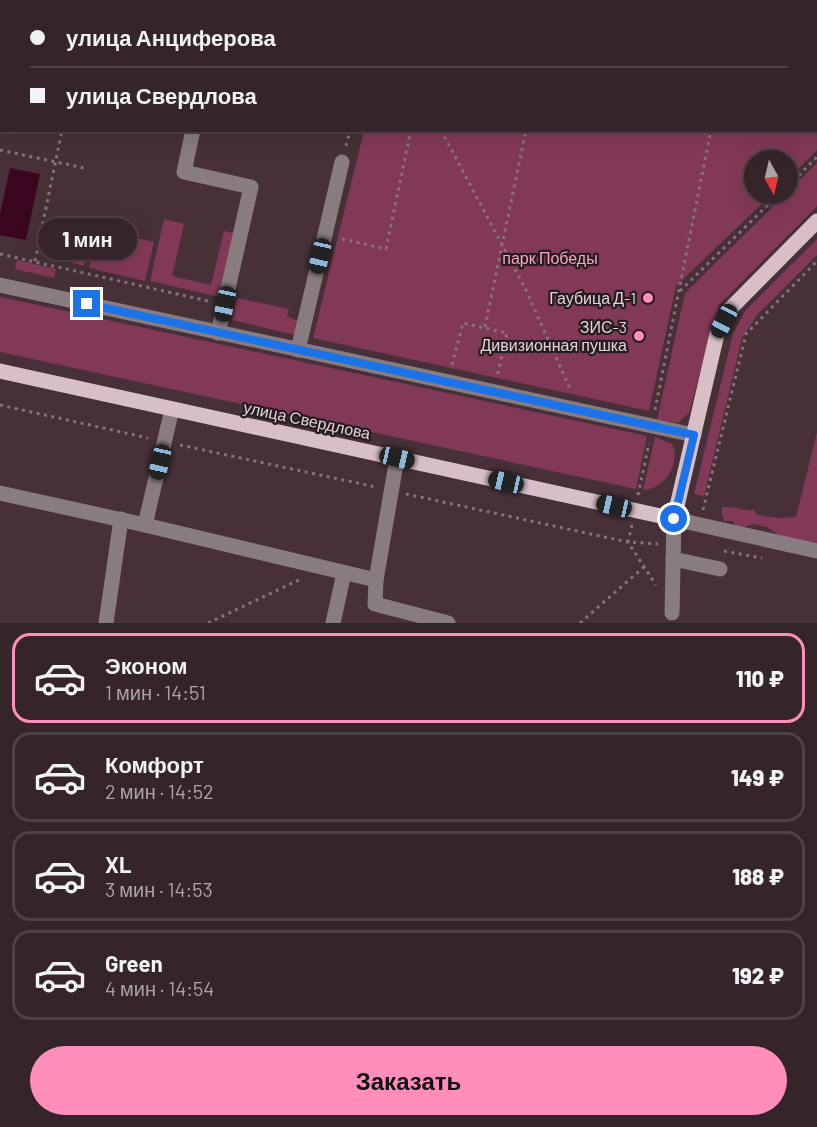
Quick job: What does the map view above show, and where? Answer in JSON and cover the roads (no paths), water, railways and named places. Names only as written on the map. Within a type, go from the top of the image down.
[{"type":"main road","points":[[674,519],[717,334],[731,308],[817,221]]},
{"type":"main road","name":"улица Свердлова","points":[[0,371],[674,519]]},
{"type":"street","points":[[193,132],[184,172],[251,187],[218,333]]},
{"type":"street","points":[[298,350],[342,162]]},
{"type":"street","points":[[0,285],[694,435]]},
{"type":"street","points":[[145,525],[172,408]]},
{"type":"street","points":[[397,458],[376,580],[375,604],[448,623]]},
{"type":"street","points":[[0,493],[122,519],[376,580]]},
{"type":"street","points":[[106,623],[122,519]]},
{"type":"street","points":[[672,612],[674,519]]},
{"type":"street","name":"улица Свердлова","points":[[674,519],[817,550]]},
{"type":"street","points":[[673,559],[720,569]]},
{"type":"street","points":[[333,623],[344,573]]},
{"type":"place","name":"Гаубица Д-1","points":[[648,298]]},
{"type":"place","name":"ЗИС-3 Дивизионная пушка","points":[[639,336]]},
{"type":"park label","name":"парк Победы","points":[[550,258]]}]
